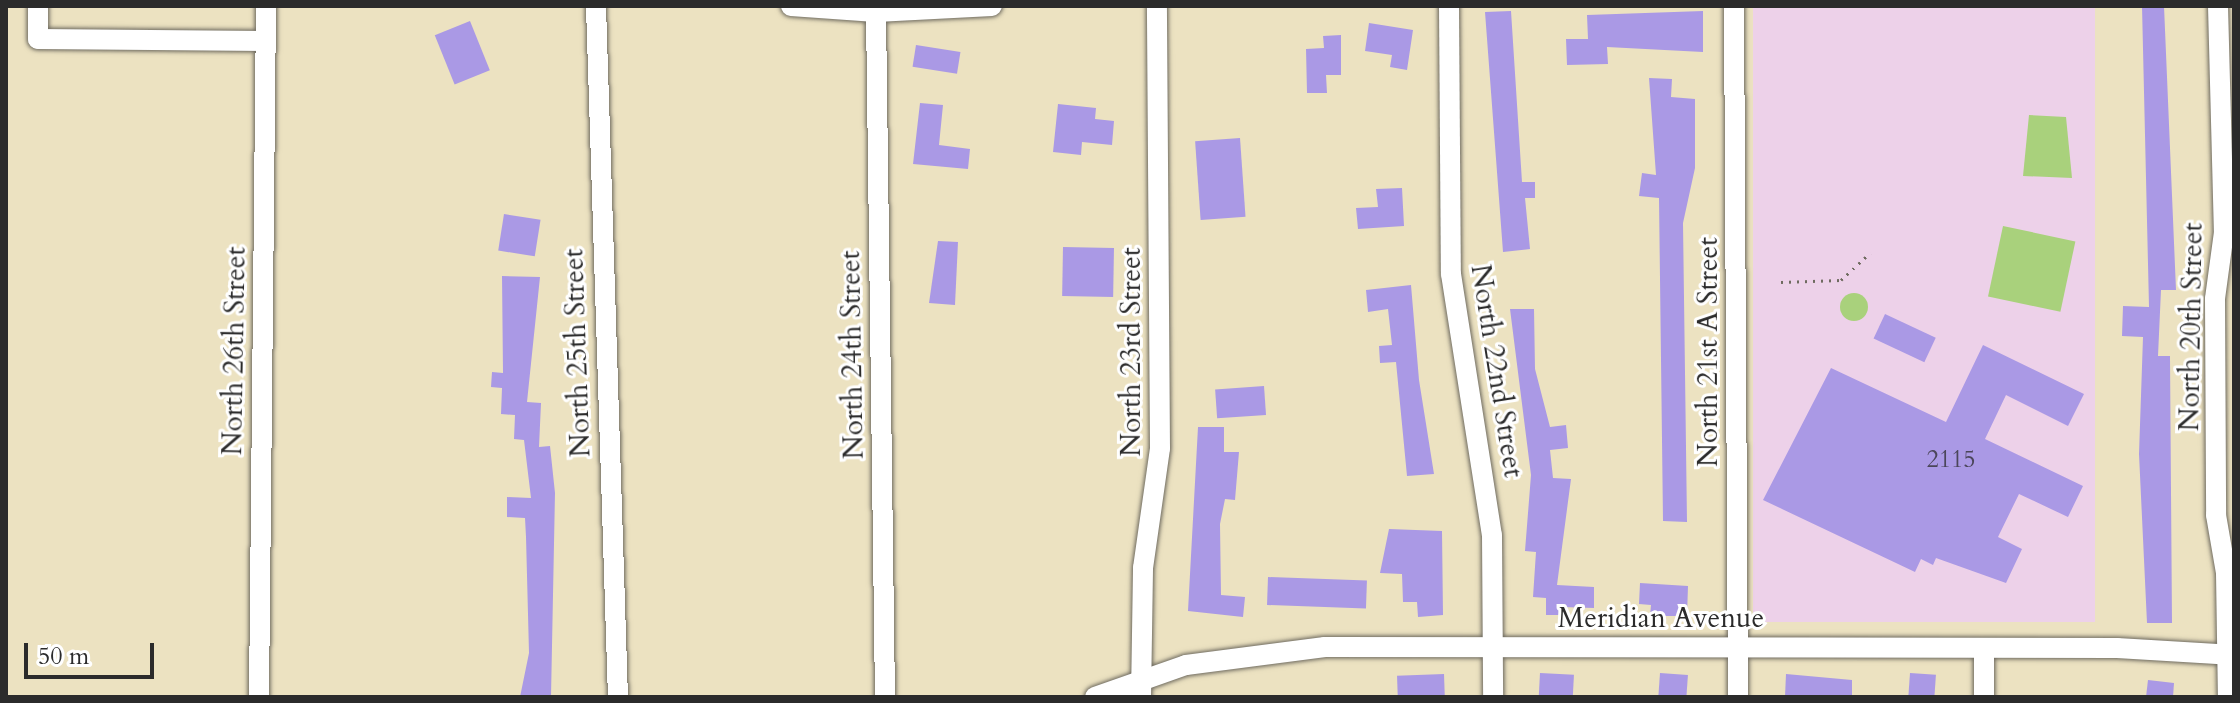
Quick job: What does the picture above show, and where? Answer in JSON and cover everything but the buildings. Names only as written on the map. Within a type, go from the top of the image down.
[{"type":"street","points":[[38,6],[38,39],[265,41]]},
{"type":"street","name":"North 26th Street","points":[[259,697],[266,6]]},
{"type":"street","name":"North 25th Street","points":[[596,6],[618,697]]},
{"type":"street","points":[[791,6],[876,12],[992,6]]},
{"type":"street","name":"North 23rd Street","points":[[1141,688],[1143,568],[1160,448],[1157,6]]},
{"type":"street","name":"North 22nd Street","points":[[1449,6],[1451,274],[1485,469],[1493,697]]},
{"type":"street","name":"North 21st A Street","points":[[1734,6],[1738,697]]},
{"type":"street","name":"North 20th Street","points":[[2218,6],[2224,232],[2215,299],[2216,515],[2226,573],[2230,654],[2228,697]]},
{"type":"street","name":"North 24th Street","points":[[876,12],[885,697]]},
{"type":"street","name":"Meridian Avenue","points":[[1095,697],[1141,688],[1265,652],[1493,645],[1984,648],[2230,654]]},
{"type":"street","points":[[1984,648],[1984,697]]},
{"type":"path","points":[[1781,282],[1841,280],[1870,253]]},
{"type":"shaded area","points":[[1753,6],[2095,6],[2095,622],[1753,622]]},
{"type":"green space","points":[[2029,115],[2066,117],[2072,178],[2023,176]]},
{"type":"green space","points":[[2003,226],[2075,241],[2060,312],[1988,296]]},
{"type":"green space","points":[[1854,293],[1864,297],[1868,307],[1864,317],[1854,321],[1844,317],[1840,307],[1844,297]]}]
